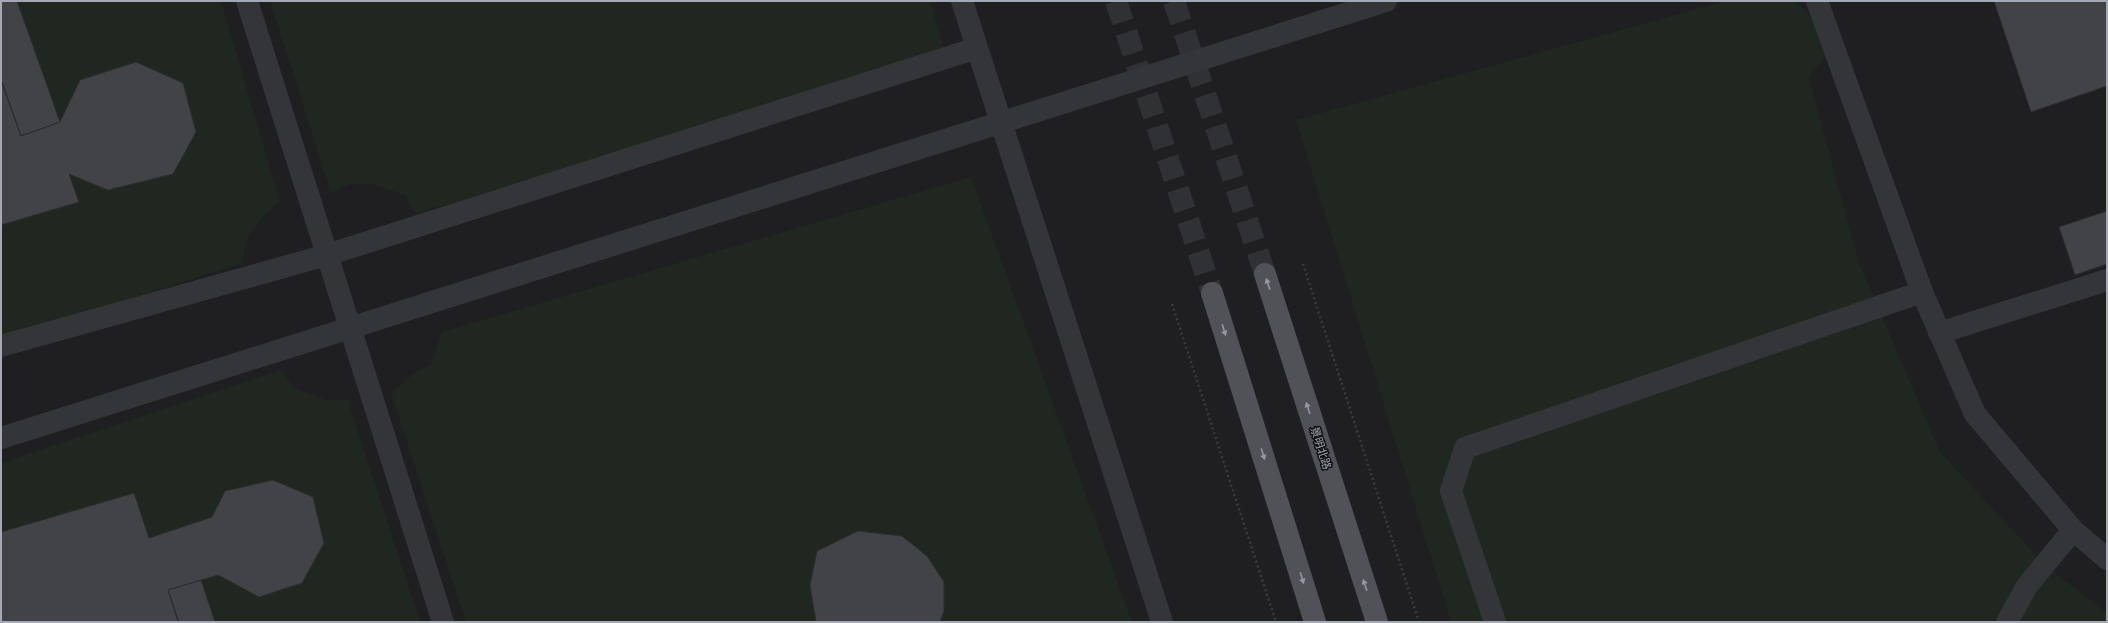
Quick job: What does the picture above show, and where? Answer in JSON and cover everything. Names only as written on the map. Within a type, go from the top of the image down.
[{"type":"main road","name":"景明北路","points":[[1265,274],[1377,622]]},
{"type":"main road","points":[[1212,293],[1316,622]]},
{"type":"street","points":[[247,1],[443,622]]},
{"type":"street","points":[[962,1],[1162,622]]},
{"type":"street","points":[[1,438],[1001,123],[1328,10],[1386,1]]},
{"type":"street","points":[[1817,1],[1922,292],[1975,414],[2073,530],[2107,559]]},
{"type":"street","points":[[1,346],[328,255],[977,48]]},
{"type":"street","points":[[1939,333],[2107,280]]},
{"type":"street","points":[[1495,622],[1451,491],[1465,448],[1922,292]]},
{"type":"street","points":[[2006,622],[2027,586],[2073,530]]},
{"type":"path","points":[[1303,264],[1418,622]]},
{"type":"path","points":[[1172,304],[1276,622]]},
{"type":"shaded area","points":[[1,1],[2107,1],[2107,622],[1,622]]},
{"type":"shaded area","points":[[1,1],[221,1],[280,202],[258,221],[249,235],[242,263],[1,340]]},
{"type":"shaded area","points":[[270,1],[930,1],[948,64],[415,213],[405,195],[373,184],[351,184],[331,193]]},
{"type":"shaded area","points":[[1726,1],[1796,1],[1834,45],[1809,78],[1859,263],[1940,452],[2046,566],[2107,613],[2107,622],[1451,622],[1296,120]]},
{"type":"shaded area","points":[[971,177],[1132,622],[466,622],[391,393],[413,374],[431,365],[442,332]]},
{"type":"shaded area","points":[[281,370],[294,388],[326,400],[348,400],[420,622],[1,622],[1,463]]},
{"type":"building","points":[[1,1],[17,1],[60,122],[21,136],[1,79]]},
{"type":"building","points":[[1994,1],[2107,1],[2107,86],[2031,112]]},
{"type":"building","points":[[136,62],[183,83],[196,132],[173,174],[108,190],[69,174],[79,202],[1,225],[1,81],[21,136],[60,122],[80,80]]},
{"type":"building","points":[[2107,211],[2107,264],[2075,275],[2059,227]]},
{"type":"building","points":[[273,480],[313,497],[324,543],[302,583],[259,597],[218,575],[168,590],[178,622],[1,622],[1,532],[134,493],[149,538],[212,517],[225,491]]},
{"type":"building","points":[[858,531],[902,536],[927,556],[944,582],[944,611],[940,622],[816,622],[810,585],[817,551]]},
{"type":"building","points":[[201,580],[215,622],[179,622],[168,590]]},
{"type":"tunnel","points":[[1116,1],[1212,293]]},
{"type":"tunnel","points":[[1174,1],[1265,274]]}]
